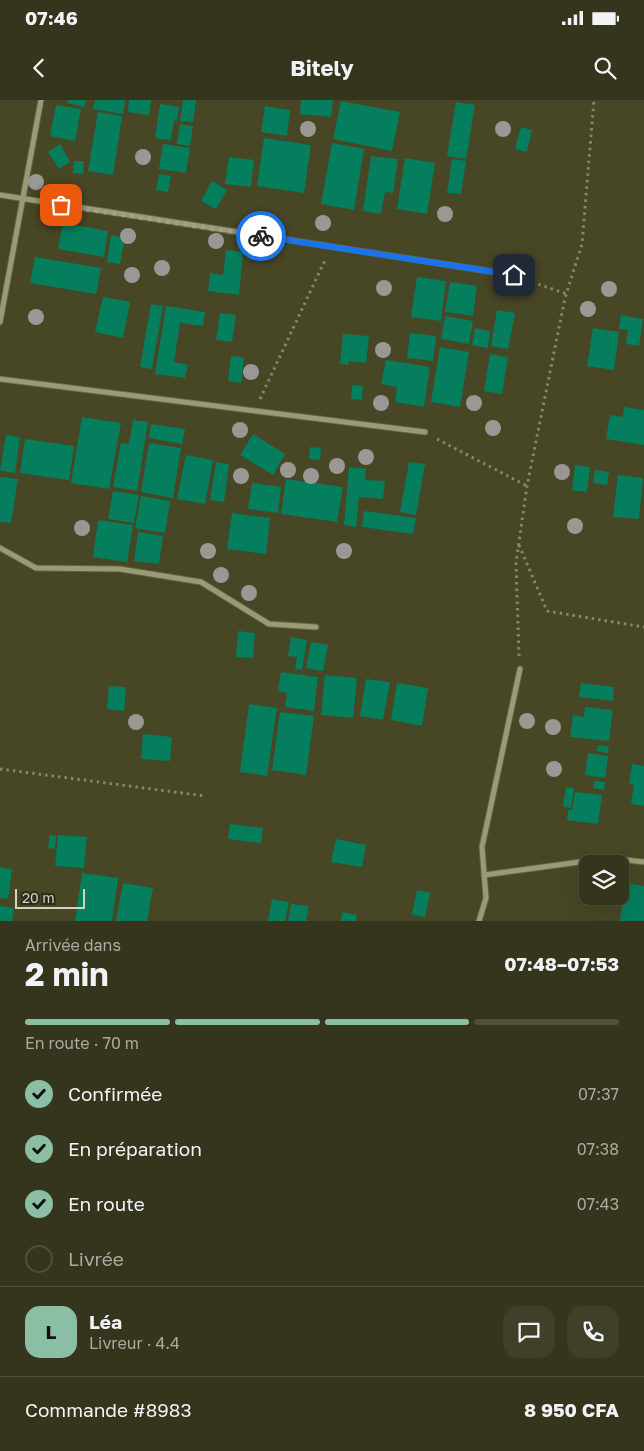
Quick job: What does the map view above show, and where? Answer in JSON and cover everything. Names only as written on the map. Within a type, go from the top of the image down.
[{"type":"street","points":[[0,322],[41,100]]},
{"type":"street","points":[[0,195],[514,275]]},
{"type":"street","points":[[0,378],[425,432]]},
{"type":"street","points":[[0,548],[36,568],[120,569],[202,582],[269,624],[316,627]]},
{"type":"street","points":[[479,921],[486,898],[482,847],[520,669]]},
{"type":"street","points":[[484,875],[609,858],[644,862]]},
{"type":"path","points":[[520,669],[516,563],[526,486],[567,294],[582,244],[594,100]]},
{"type":"path","points":[[255,411],[331,247]]},
{"type":"path","points":[[514,275],[567,294]]},
{"type":"path","points":[[425,432],[526,486]]},
{"type":"path","points":[[519,544],[547,611],[644,627]]},
{"type":"path","points":[[0,768],[206,796]]},
{"type":"building","points":[[68,100],[86,100],[84,107],[67,103]]},
{"type":"building","points":[[95,100],[125,100],[123,114],[93,109]]},
{"type":"building","points":[[129,100],[151,100],[149,115],[128,112]]},
{"type":"building","points":[[183,100],[196,100],[193,122],[180,121]]},
{"type":"building","points":[[301,100],[333,100],[331,117],[300,114]]},
{"type":"building","points":[[341,101],[400,112],[392,151],[333,139]]},
{"type":"building","points":[[456,102],[475,105],[466,159],[447,156]]},
{"type":"building","points":[[160,104],[179,107],[177,121],[174,120],[171,140],[155,138]]},
{"type":"building","points":[[56,105],[81,109],[75,141],[50,136]]},
{"type":"building","points":[[265,106],[290,110],[287,136],[261,132]]},
{"type":"building","points":[[98,112],[122,116],[113,175],[88,171]]},
{"type":"building","points":[[180,124],[193,126],[190,146],[177,144]]},
{"type":"building","points":[[521,127],[532,130],[527,152],[515,149]]},
{"type":"building","points":[[264,138],[311,145],[304,193],[257,186]]},
{"type":"building","points":[[332,143],[364,149],[354,210],[321,204]]},
{"type":"building","points":[[60,144],[70,162],[59,169],[48,152]]},
{"type":"building","points":[[163,144],[190,148],[186,173],[159,169]]},
{"type":"building","points":[[371,156],[398,159],[393,193],[385,192],[381,214],[363,211]]},
{"type":"building","points":[[229,157],[254,160],[251,187],[225,184]]},
{"type":"building","points":[[405,158],[435,163],[427,214],[397,209]]},
{"type":"building","points":[[452,159],[466,161],[461,194],[447,193]]},
{"type":"building","points":[[74,161],[84,161],[83,174],[73,173]]},
{"type":"building","points":[[159,174],[171,176],[168,192],[156,190]]},
{"type":"building","points":[[212,181],[227,190],[216,209],[201,201]]},
{"type":"building","points":[[63,223],[108,231],[104,257],[58,249]]},
{"type":"building","points":[[111,235],[125,238],[120,264],[107,262]]},
{"type":"building","points":[[226,250],[243,252],[239,295],[208,291],[210,273],[223,275]]},
{"type":"building","points":[[35,257],[101,268],[96,294],[30,283]]},
{"type":"building","points":[[417,277],[446,281],[441,321],[411,317]]},
{"type":"building","points":[[450,282],[477,286],[473,316],[445,312]]},
{"type":"building","points":[[103,297],[130,302],[123,338],[95,332]]},
{"type":"building","points":[[151,304],[163,306],[152,369],[140,367]]},
{"type":"building","points":[[166,306],[205,312],[203,326],[180,323],[174,362],[188,365],[185,378],[155,374]]},
{"type":"building","points":[[497,310],[515,313],[508,349],[491,346]]},
{"type":"building","points":[[220,313],[236,315],[232,342],[216,340]]},
{"type":"building","points":[[621,315],[643,319],[639,346],[626,344],[628,330],[619,329]]},
{"type":"building","points":[[445,316],[473,321],[469,344],[441,339]]},
{"type":"building","points":[[475,328],[490,331],[488,348],[472,345]]},
{"type":"building","points":[[593,328],[619,332],[614,370],[587,366]]},
{"type":"building","points":[[410,333],[436,336],[433,361],[407,358]]},
{"type":"building","points":[[343,334],[369,336],[366,363],[349,361],[348,365],[340,363]]},
{"type":"building","points":[[440,347],[469,352],[460,407],[431,402]]},
{"type":"building","points":[[490,354],[508,357],[502,394],[484,391]]},
{"type":"building","points":[[231,356],[244,357],[241,383],[228,381]]},
{"type":"building","points":[[386,360],[430,367],[424,407],[395,402],[397,387],[381,384]]},
{"type":"building","points":[[352,385],[363,386],[362,400],[351,399]]},
{"type":"building","points":[[624,407],[644,410],[644,445],[606,439],[610,415],[623,417]]},
{"type":"building","points":[[82,417],[121,423],[109,489],[71,483]]},
{"type":"building","points":[[133,420],[148,422],[137,491],[113,487],[121,443],[129,444]]},
{"type":"building","points":[[151,424],[185,429],[182,444],[149,438]]},
{"type":"building","points":[[253,434],[285,454],[273,475],[240,455]]},
{"type":"building","points":[[6,435],[20,437],[15,473],[0,471]]},
{"type":"building","points":[[25,439],[74,446],[69,480],[20,473]]},
{"type":"building","points":[[149,443],[181,448],[173,498],[141,492]]},
{"type":"building","points":[[310,447],[321,448],[320,460],[309,459]]},
{"type":"building","points":[[186,455],[213,460],[205,504],[177,499]]},
{"type":"building","points":[[216,462],[229,464],[224,502],[210,500]]},
{"type":"building","points":[[409,462],[425,464],[416,515],[400,512]]},
{"type":"building","points":[[575,465],[590,467],[587,492],[572,490]]},
{"type":"building","points":[[349,467],[366,469],[365,480],[385,481],[383,499],[359,497],[356,527],[344,525]]},
{"type":"building","points":[[595,470],[609,472],[607,485],[593,483]]},
{"type":"building","points":[[618,475],[643,478],[639,519],[613,517]]},
{"type":"building","points":[[0,477],[18,479],[11,523],[0,522]]},
{"type":"building","points":[[286,479],[343,487],[337,522],[281,514]]},
{"type":"building","points":[[252,483],[281,487],[278,513],[248,509]]},
{"type":"building","points":[[113,491],[139,495],[134,523],[108,519]]},
{"type":"building","points":[[141,496],[170,501],[165,533],[135,528]]},
{"type":"building","points":[[364,511],[416,518],[413,534],[362,527]]},
{"type":"building","points":[[232,513],[270,518],[266,554],[227,549]]},
{"type":"building","points":[[98,520],[133,525],[127,562],[93,557]]},
{"type":"building","points":[[138,532],[163,536],[159,564],[134,561]]},
{"type":"building","points":[[238,631],[255,633],[253,658],[236,657]]},
{"type":"building","points":[[291,637],[307,640],[302,670],[295,669],[297,657],[288,656]]},
{"type":"building","points":[[311,642],[328,645],[323,671],[306,668]]},
{"type":"building","points":[[281,672],[318,677],[314,711],[285,707],[287,693],[278,691]]},
{"type":"building","points":[[325,675],[357,678],[353,718],[321,715]]},
{"type":"building","points":[[366,679],[390,682],[383,720],[360,716]]},
{"type":"building","points":[[397,683],[428,688],[422,726],[391,720]]},
{"type":"building","points":[[581,683],[614,687],[613,701],[579,697]]},
{"type":"building","points":[[109,686],[126,687],[124,711],[107,709]]},
{"type":"building","points":[[249,704],[277,708],[267,776],[240,772]]},
{"type":"building","points":[[585,707],[613,710],[609,741],[570,737],[573,715],[584,717]]},
{"type":"building","points":[[280,712],[314,716],[306,775],[272,770]]},
{"type":"building","points":[[143,734],[172,737],[170,761],[141,759]]},
{"type":"building","points":[[598,745],[609,747],[608,753],[597,751]]},
{"type":"building","points":[[588,753],[608,756],[605,778],[585,775]]},
{"type":"building","points":[[632,764],[644,766],[644,806],[631,804],[634,785],[629,784]]},
{"type":"building","points":[[594,781],[605,782],[604,790],[593,788]]},
{"type":"building","points":[[566,787],[574,788],[571,808],[563,807]]},
{"type":"building","points":[[575,792],[602,795],[598,824],[567,820],[568,810],[572,810]]},
{"type":"building","points":[[230,824],[263,828],[261,843],[228,839]]},
{"type":"building","points":[[50,835],[56,836],[55,849],[48,848]]},
{"type":"building","points":[[58,835],[87,837],[84,868],[55,866]]},
{"type":"building","points":[[336,839],[366,845],[362,867],[331,862]]},
{"type":"building","points":[[0,867],[12,869],[8,899],[0,898]]},
{"type":"building","points":[[82,873],[118,878],[112,921],[75,921]]},
{"type":"building","points":[[123,883],[153,888],[147,921],[116,921]]},
{"type":"building","points":[[629,884],[644,886],[644,921],[620,921],[622,905],[629,905]]},
{"type":"building","points":[[417,890],[430,893],[425,917],[412,915]]},
{"type":"building","points":[[272,899],[289,902],[285,921],[268,921]]},
{"type":"building","points":[[291,904],[309,906],[306,921],[288,921]]},
{"type":"building","points":[[0,906],[14,908],[12,921],[0,921]]},
{"type":"building","points":[[342,912],[357,915],[356,921],[341,921]]},
{"type":"way so far","points":[[61,205],[261,236]]},
{"type":"route","points":[[261,236],[514,275]]}]
